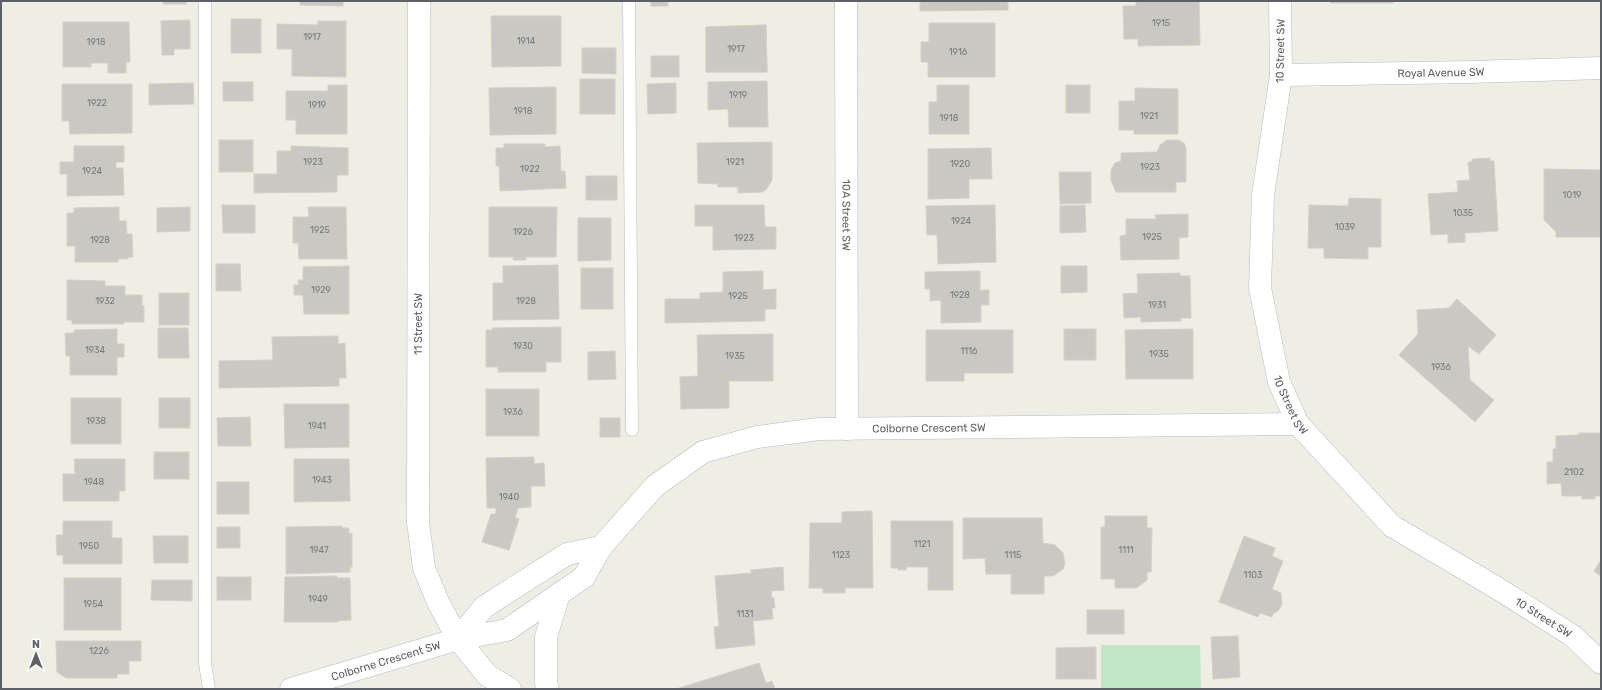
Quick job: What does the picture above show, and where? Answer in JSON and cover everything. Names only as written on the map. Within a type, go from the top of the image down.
[{"type":"street","name":"11 Street SW","points":[[419,1],[418,522],[424,568],[438,602],[458,639],[487,675],[510,689]]},
{"type":"street","name":"10A Street SW","points":[[846,1],[847,429]]},
{"type":"street","name":"10 Street SW","points":[[1280,1],[1281,75],[1263,195],[1260,288],[1278,382],[1298,424],[1392,526],[1497,588],[1572,636],[1601,661]]},
{"type":"street","name":"Royal Avenue SW","points":[[1281,75],[1601,68]]},
{"type":"street","name":"Colborne Crescent SW","points":[[291,689],[458,639],[507,630],[584,577],[601,547],[655,486],[703,452],[757,436],[819,429],[1298,424]]},
{"type":"street","points":[[458,639],[479,612],[503,595],[567,554],[601,547]]},
{"type":"street","points":[[548,689],[546,637],[558,594]]},
{"type":"lane","points":[[205,1],[205,663],[209,689]]},
{"type":"lane","points":[[629,1],[632,430]]},
{"type":"green space","points":[[1101,645],[1200,645],[1201,689],[1101,689]]},
{"type":"building","points":[[163,1],[186,1],[186,4],[163,4]]},
{"type":"building","points":[[300,1],[343,1],[343,6],[300,5]]},
{"type":"building","points":[[651,1],[668,1],[668,6],[651,6]]},
{"type":"building","points":[[920,1],[1008,1],[1008,10],[920,11]]},
{"type":"building","points":[[1136,1],[1199,1],[1200,45],[1138,46],[1138,39],[1124,39],[1123,6],[1136,6]]},
{"type":"building","points":[[1331,1],[1393,1],[1393,3],[1331,3]]},
{"type":"building","points":[[491,16],[561,16],[561,66],[492,67]]},
{"type":"building","points":[[231,19],[261,19],[261,53],[231,53]]},
{"type":"building","points":[[190,20],[190,49],[174,49],[174,55],[162,55],[161,21]]},
{"type":"building","points":[[318,21],[346,21],[346,77],[292,76],[292,49],[277,49],[277,24],[318,25]]},
{"type":"building","points":[[63,22],[129,22],[130,62],[126,62],[126,73],[108,73],[108,63],[91,63],[91,67],[63,67]]},
{"type":"building","points":[[929,23],[995,23],[995,77],[928,77],[928,62],[921,62],[921,42],[929,42]]},
{"type":"building","points":[[766,25],[767,72],[706,72],[706,27]]},
{"type":"building","points":[[766,25],[767,72],[706,72],[706,27]]},
{"type":"building","points":[[582,48],[616,48],[616,74],[582,73]]},
{"type":"building","points":[[651,56],[679,56],[679,77],[651,77]]},
{"type":"building","points":[[580,79],[615,79],[615,114],[580,114]]},
{"type":"building","points":[[767,81],[768,127],[729,127],[728,109],[708,110],[708,82]]},
{"type":"building","points":[[223,82],[253,82],[253,101],[223,101]]},
{"type":"building","points":[[193,83],[194,104],[149,105],[149,84]]},
{"type":"building","points":[[676,83],[676,113],[648,114],[647,84]]},
{"type":"building","points":[[62,84],[132,84],[132,133],[70,134],[69,121],[62,121]]},
{"type":"building","points":[[328,85],[347,85],[347,134],[296,134],[296,120],[286,120],[286,91],[328,91]]},
{"type":"building","points":[[937,85],[969,85],[969,134],[929,134],[929,102],[937,102]]},
{"type":"building","points":[[1066,85],[1090,85],[1090,113],[1066,113]]},
{"type":"building","points":[[556,87],[556,134],[490,135],[489,88]]},
{"type":"building","points":[[1135,88],[1178,89],[1178,134],[1134,134],[1134,130],[1119,130],[1119,101],[1135,101]]},
{"type":"building","points":[[219,140],[253,140],[253,172],[219,172]]},
{"type":"building","points":[[1167,140],[1178,140],[1184,143],[1186,148],[1186,182],[1176,182],[1176,192],[1116,192],[1111,180],[1111,170],[1115,163],[1121,161],[1121,153],[1157,152],[1160,145]]},
{"type":"building","points":[[772,142],[772,180],[766,190],[762,192],[738,193],[738,187],[718,187],[718,184],[698,183],[697,143]]},
{"type":"building","points":[[504,144],[545,144],[545,147],[560,146],[561,171],[565,171],[566,188],[500,191],[499,166],[496,166],[496,148],[504,148]]},
{"type":"building","points":[[74,146],[124,146],[124,162],[116,162],[116,168],[123,168],[124,195],[67,196],[67,174],[60,174],[60,162],[74,162]]},
{"type":"building","points":[[291,146],[348,148],[348,175],[337,175],[337,192],[254,193],[254,174],[277,174],[277,151],[291,151]]},
{"type":"building","points":[[991,148],[992,179],[969,179],[969,198],[928,199],[928,149]]},
{"type":"building","points":[[1490,158],[1490,161],[1494,161],[1498,231],[1465,233],[1465,242],[1448,243],[1448,234],[1431,235],[1428,194],[1458,192],[1457,181],[1470,180],[1468,162],[1472,162],[1472,159]]},
{"type":"building","points":[[1544,169],[1601,170],[1601,237],[1556,237],[1556,232],[1544,220]]},
{"type":"building","points":[[1059,172],[1091,172],[1091,203],[1060,204]]},
{"type":"building","points":[[586,176],[617,176],[617,200],[586,200]]},
{"type":"building","points":[[1349,198],[1381,199],[1381,247],[1368,247],[1368,259],[1324,258],[1324,248],[1308,248],[1309,205],[1348,206]]},
{"type":"building","points":[[222,205],[255,205],[255,233],[223,233]]},
{"type":"building","points":[[695,205],[764,205],[765,227],[776,227],[776,249],[713,250],[713,226],[695,226]]},
{"type":"building","points":[[995,205],[996,262],[938,264],[937,235],[927,235],[926,206]]},
{"type":"building","points":[[1085,205],[1086,232],[1060,233],[1060,206]]},
{"type":"building","points":[[119,207],[119,221],[126,221],[127,234],[132,234],[133,257],[128,257],[128,259],[118,259],[118,262],[75,262],[75,246],[67,246],[67,213],[74,213],[74,208]]},
{"type":"building","points":[[190,207],[190,231],[157,232],[157,208]]},
{"type":"building","points":[[308,207],[346,207],[347,259],[299,259],[298,243],[293,243],[293,217],[309,217]]},
{"type":"building","points":[[489,207],[557,207],[556,257],[526,257],[526,260],[513,260],[513,257],[489,257]]},
{"type":"building","points":[[1188,214],[1188,237],[1179,238],[1179,259],[1121,260],[1120,236],[1126,235],[1126,219],[1156,219],[1155,215]]},
{"type":"building","points":[[578,218],[611,218],[611,260],[578,261]]},
{"type":"building","points":[[216,264],[240,264],[241,291],[216,291]]},
{"type":"building","points":[[558,265],[559,319],[493,320],[493,283],[503,283],[503,266]]},
{"type":"building","points":[[349,266],[349,314],[304,314],[303,295],[294,295],[294,285],[299,285],[298,280],[303,280],[303,267]]},
{"type":"building","points":[[1061,266],[1087,266],[1087,292],[1061,293]]},
{"type":"building","points":[[581,268],[613,268],[613,309],[581,309]]},
{"type":"building","points":[[763,271],[763,290],[776,289],[776,309],[765,309],[765,321],[665,323],[665,299],[700,299],[700,293],[723,292],[723,272]]},
{"type":"building","points":[[980,271],[980,290],[989,290],[989,305],[981,305],[981,322],[941,323],[941,300],[930,301],[930,289],[925,289],[925,272]]},
{"type":"building","points":[[1180,273],[1180,276],[1190,276],[1191,318],[1181,318],[1181,321],[1141,322],[1141,317],[1124,318],[1123,294],[1138,293],[1137,274]]},
{"type":"building","points":[[67,280],[105,281],[105,286],[125,286],[125,295],[142,295],[144,322],[124,322],[124,324],[72,324],[72,320],[67,320]]},
{"type":"building","points":[[159,293],[189,293],[189,325],[159,325]]},
{"type":"building","points":[[1457,299],[1496,335],[1479,354],[1468,346],[1470,380],[1494,400],[1475,422],[1399,355],[1418,334],[1417,310],[1449,308]]},
{"type":"building","points":[[561,327],[561,362],[546,362],[546,372],[498,372],[498,367],[486,367],[486,330],[492,330],[492,328]]},
{"type":"building","points":[[158,328],[188,328],[189,358],[158,358]]},
{"type":"building","points":[[117,329],[117,344],[124,344],[124,357],[117,357],[117,375],[70,375],[70,356],[66,356],[65,333],[74,333],[74,330]]},
{"type":"building","points":[[1064,329],[1096,329],[1096,360],[1064,360]]},
{"type":"building","points":[[1193,329],[1193,379],[1126,379],[1125,330]]},
{"type":"building","points":[[926,330],[1013,330],[1013,373],[964,373],[964,381],[926,381]]},
{"type":"building","points":[[773,334],[773,381],[729,381],[729,408],[681,409],[680,377],[698,376],[697,335]]},
{"type":"building","points":[[338,336],[338,344],[345,343],[346,378],[339,378],[339,386],[219,388],[219,361],[273,360],[272,337]]},
{"type":"building","points":[[615,351],[616,379],[588,380],[588,352]]},
{"type":"building","points":[[486,389],[539,389],[539,436],[486,436]]},
{"type":"building","points":[[71,398],[121,398],[121,444],[71,444]]},
{"type":"building","points":[[159,398],[190,398],[190,428],[159,428]]},
{"type":"building","points":[[284,404],[349,404],[349,447],[285,448]]},
{"type":"building","points":[[250,417],[251,446],[218,446],[217,418]]},
{"type":"building","points":[[600,418],[620,418],[620,437],[600,437]]},
{"type":"building","points":[[1579,433],[1601,433],[1601,496],[1595,496],[1595,499],[1582,499],[1582,496],[1562,496],[1561,483],[1547,484],[1547,462],[1553,462],[1553,449],[1556,449],[1556,436],[1579,435]]},
{"type":"building","points":[[154,452],[189,452],[189,479],[154,479]]},
{"type":"building","points":[[534,457],[534,464],[544,463],[545,486],[531,486],[531,507],[518,508],[515,518],[519,519],[509,550],[482,542],[491,514],[496,514],[496,508],[487,508],[486,458]]},
{"type":"building","points":[[74,459],[125,459],[125,491],[119,491],[119,501],[63,501],[63,474],[75,474]]},
{"type":"building","points":[[294,459],[349,459],[350,501],[294,502]]},
{"type":"building","points":[[217,482],[249,482],[249,514],[217,514]]},
{"type":"building","points":[[872,511],[873,588],[845,588],[845,593],[823,593],[823,588],[809,588],[810,523],[842,523],[842,512]]},
{"type":"building","points":[[1105,516],[1147,516],[1147,528],[1152,528],[1151,572],[1147,572],[1147,580],[1136,588],[1115,588],[1115,579],[1101,579],[1101,527],[1105,527]]},
{"type":"building","points":[[963,518],[1042,518],[1043,543],[1055,545],[1063,553],[1065,563],[1063,569],[1053,576],[1044,576],[1044,594],[1011,594],[1011,574],[986,574],[985,558],[963,559]]},
{"type":"building","points":[[63,521],[112,521],[112,538],[122,538],[122,564],[63,564],[63,555],[57,555],[56,535],[63,535]]},
{"type":"building","points":[[891,521],[953,521],[953,590],[928,590],[928,567],[906,567],[906,570],[891,568]]},
{"type":"building","points":[[342,526],[342,528],[349,528],[349,534],[352,533],[352,567],[350,567],[350,572],[286,574],[286,527]]},
{"type":"building","points":[[217,527],[240,527],[240,548],[217,548]]},
{"type":"building","points":[[153,536],[188,536],[188,563],[154,563]]},
{"type":"building","points":[[1244,536],[1275,548],[1272,556],[1283,561],[1272,589],[1281,593],[1282,604],[1279,610],[1273,614],[1272,617],[1260,613],[1258,617],[1219,602]]},
{"type":"building","points":[[1601,560],[1601,576],[1594,571]]},
{"type":"building","points":[[783,567],[784,590],[771,591],[772,598],[774,598],[775,608],[772,608],[773,619],[753,621],[755,645],[716,649],[714,627],[719,626],[715,576],[751,573],[751,570]]},
{"type":"building","points":[[337,576],[337,578],[350,578],[351,620],[337,622],[284,622],[285,577]]},
{"type":"building","points":[[217,577],[251,577],[251,600],[217,600]]},
{"type":"building","points":[[64,578],[121,578],[121,630],[64,630]]},
{"type":"building","points":[[152,580],[192,580],[192,601],[151,600]]},
{"type":"building","points":[[1087,610],[1124,610],[1124,634],[1087,634]]},
{"type":"building","points":[[1238,636],[1240,677],[1213,679],[1211,637]]},
{"type":"building","points":[[56,641],[141,641],[141,661],[129,661],[129,674],[117,674],[117,678],[66,678],[57,672]]},
{"type":"building","points":[[1096,647],[1096,679],[1056,679],[1056,648]]},
{"type":"building","points":[[759,663],[766,683],[772,681],[775,689],[676,689]]}]
